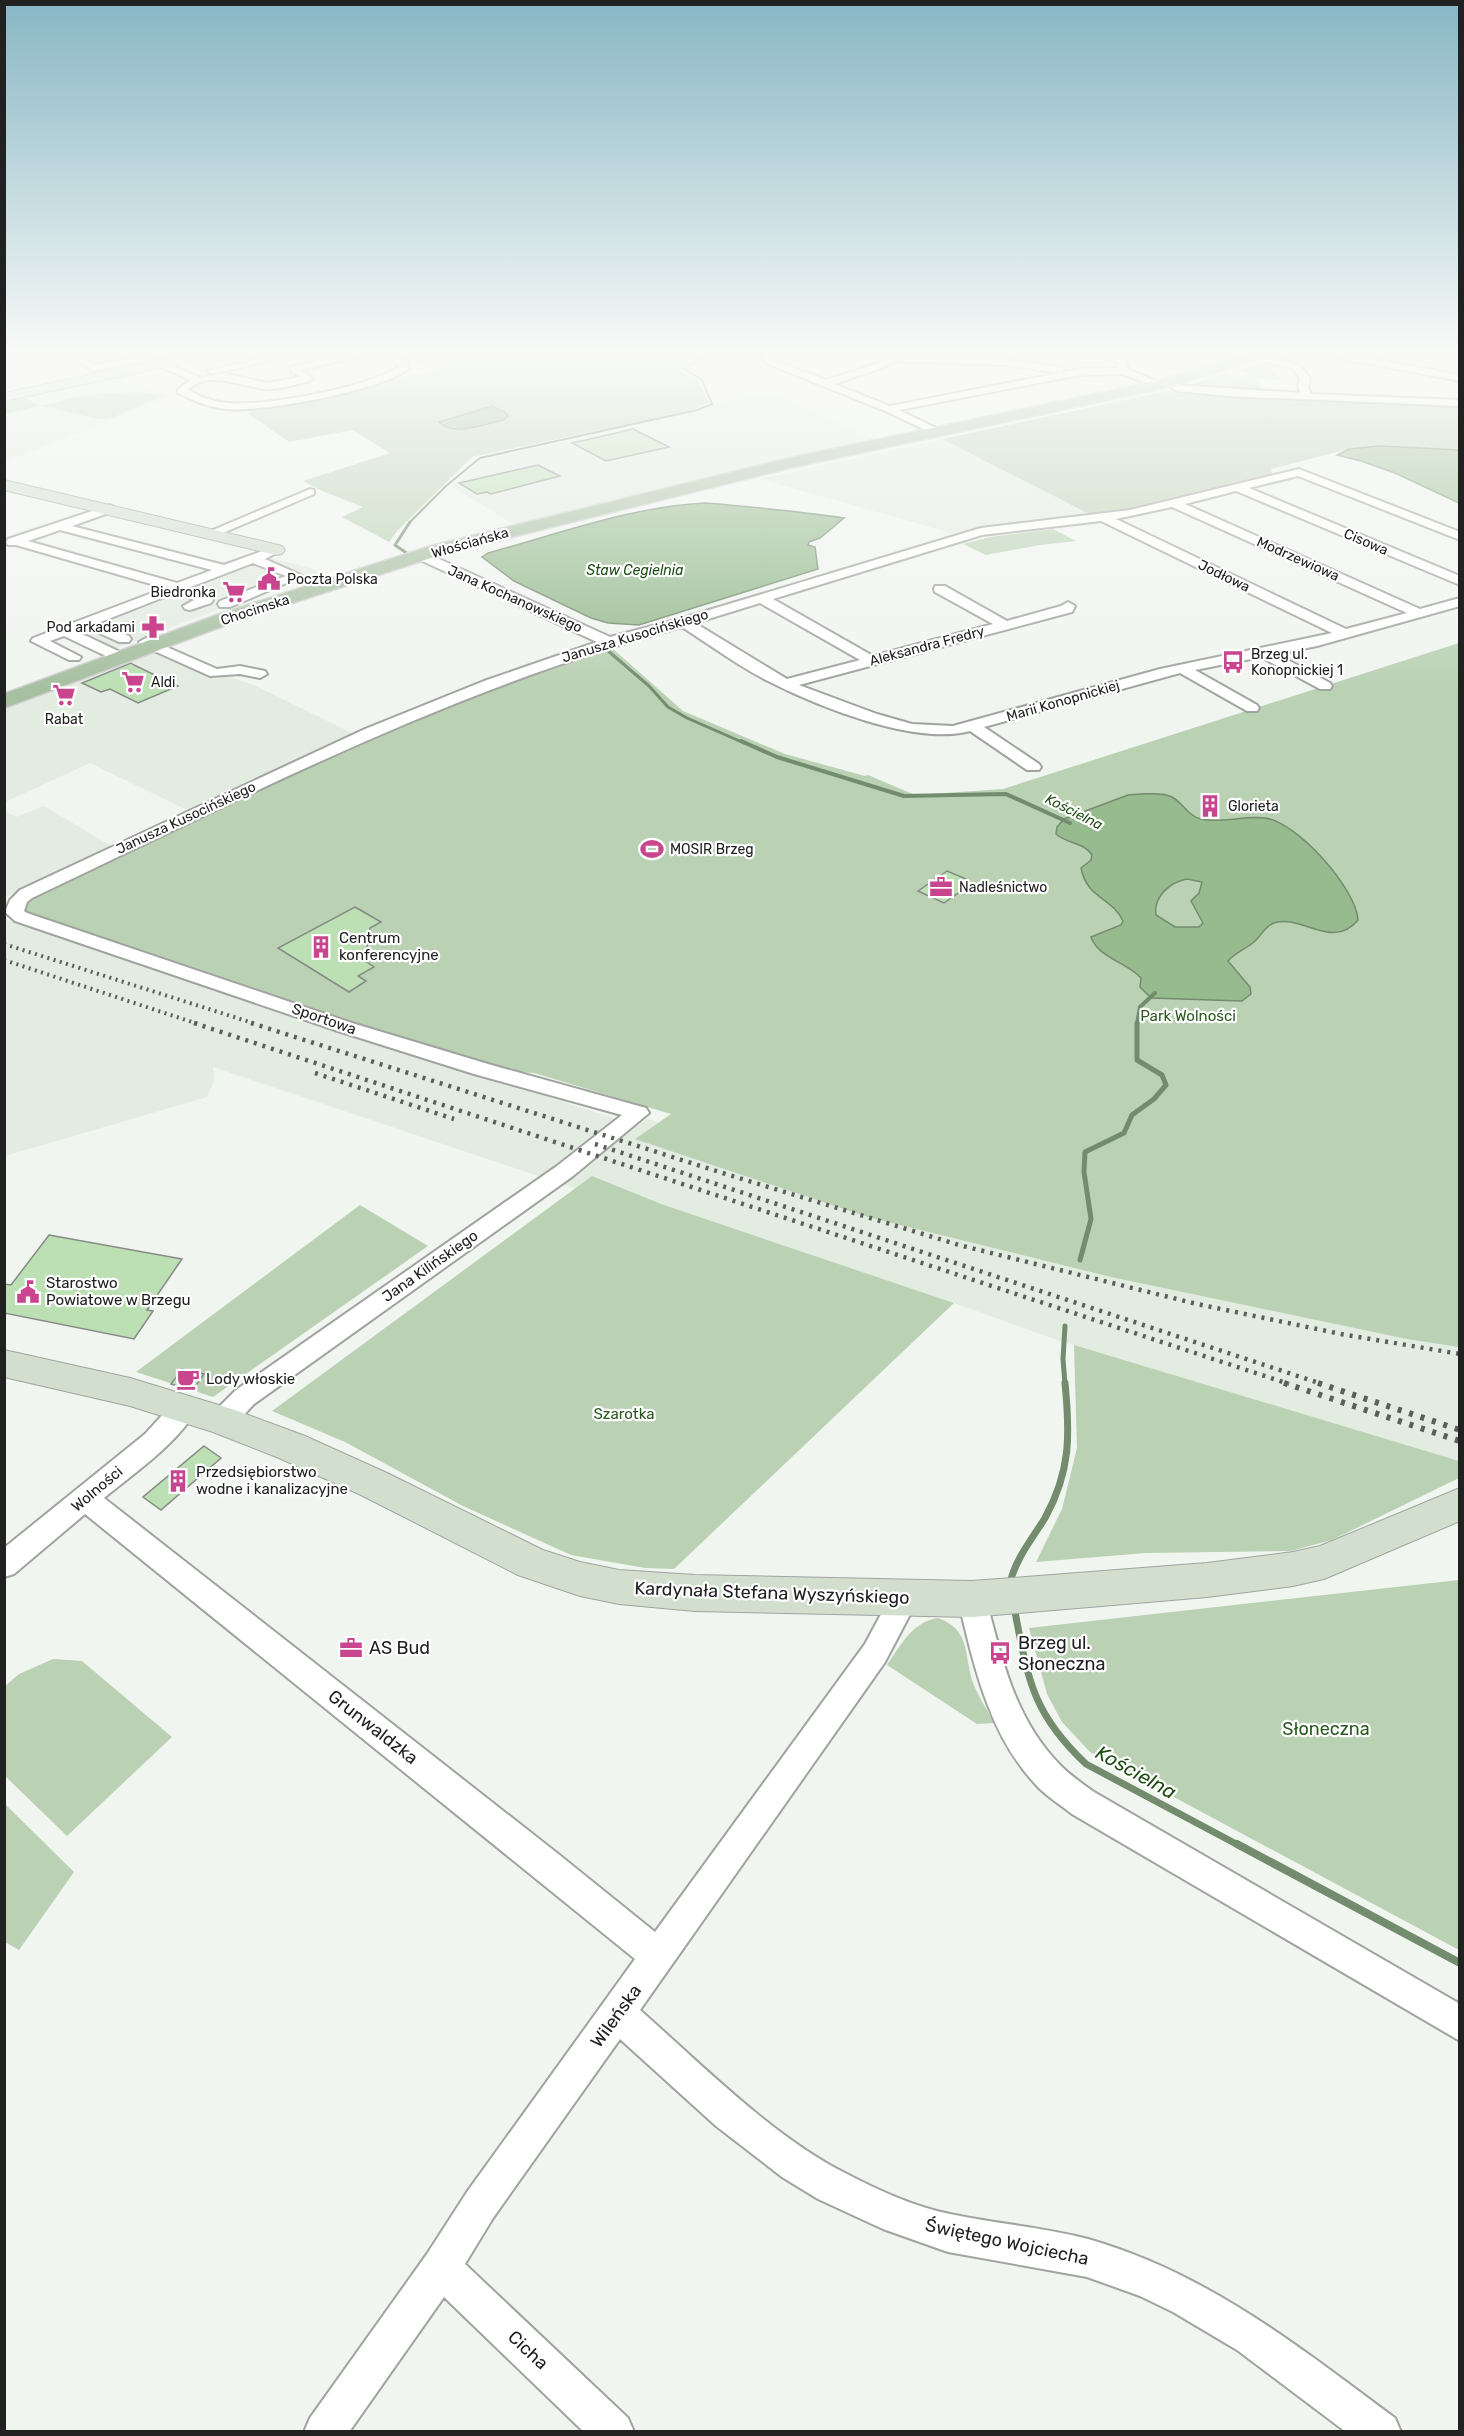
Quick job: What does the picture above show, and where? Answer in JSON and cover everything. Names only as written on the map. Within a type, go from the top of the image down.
[{"type":"main road","name":"Włościańska","points":[[338,582],[517,530],[783,465]]},
{"type":"main road","name":"Chocimska","points":[[7,699],[149,644],[338,582]]},
{"type":"main road","name":"Chocimska","points":[[51,683],[118,647],[149,644]]},
{"type":"street","name":"Janusza Kusocińskiego","points":[[14,912],[19,900],[26,894],[370,732],[489,684],[609,642],[684,622],[981,532],[1104,518],[1175,504],[1299,472],[1460,536]]},
{"type":"street","points":[[4,485],[276,550]]},
{"type":"street","name":"Cisowa","points":[[1239,488],[1460,581]]},
{"type":"street","points":[[212,533],[310,492]]},
{"type":"street","name":"Modrzewiowa","points":[[1175,504],[1421,614]]},
{"type":"street","points":[[10,543],[110,509]]},
{"type":"street","name":"Jodłowa","points":[[1104,518],[1345,634]]},
{"type":"street","points":[[60,526],[223,569]]},
{"type":"street","points":[[10,543],[175,587],[206,600],[190,606]]},
{"type":"street","points":[[74,657],[38,640],[276,550]]},
{"type":"street","name":"Jana Kochanowskiego","points":[[422,556],[609,642]]},
{"type":"street","points":[[225,604],[297,576],[252,558]]},
{"type":"street","points":[[940,589],[1004,625]]},
{"type":"street","points":[[761,598],[872,661]]},
{"type":"street","name":"Marii Konopnickiej","points":[[684,622],[784,684],[835,705],[911,728],[954,731],[1181,668],[1264,653],[1345,634],[1460,602]]},
{"type":"street","name":"Aleksandra Fredry","points":[[784,684],[1066,609],[1068,606]]},
{"type":"street","points":[[86,622],[118,647]]},
{"type":"street","points":[[65,631],[118,647]]},
{"type":"street","points":[[149,644],[215,673],[240,670],[260,674]]},
{"type":"street","points":[[1264,653],[1325,686]]},
{"type":"street","points":[[1181,668],[1252,708]]},
{"type":"street","points":[[974,727],[1033,767]]},
{"type":"street","name":"Sportowa","points":[[14,912],[21,917],[345,1027],[481,1069],[639,1113]]},
{"type":"street","name":"Jana Kilińskiego","points":[[222,1420],[245,1397],[555,1177],[639,1113]]},
{"type":"street","name":"Kardynała Stefana Wyszyńskiego","points":[[4,1363],[85,1380],[222,1420],[292,1447],[374,1484],[532,1563],[580,1579],[619,1587],[695,1593],[904,1599],[1000,1597],[1207,1580],[1293,1569],[1324,1562],[1460,1504]]},
{"type":"street","name":"Wolności","points":[[4,1565],[154,1441],[184,1408]]},
{"type":"street","name":"Grunwaldzka","points":[[86,1499],[546,1864],[659,1957]]},
{"type":"street","points":[[1000,1597],[997,1695],[1011,1726],[1029,1755],[1051,1779],[1083,1803],[1460,2024]]},
{"type":"street","name":"Wileńska","points":[[324,2432],[441,2268],[480,2205],[875,1653],[904,1599]]},
{"type":"street","name":"Świętego Wojciecha","points":[[618,2014],[729,2114],[795,2164],[831,2186],[883,2210],[948,2233],[1087,2258],[1147,2279],[1188,2298],[1251,2336],[1381,2432]]},
{"type":"street","name":"Cicha","points":[[441,2268],[614,2432]]},
{"type":"shaded area","points":[[477,465],[773,465],[516,526],[453,487]]},
{"type":"shaded area","points":[[825,465],[992,465],[1088,514],[980,527],[955,534],[760,479]]},
{"type":"shaded area","points":[[268,557],[310,568],[319,574],[307,576],[111,650],[69,631]]},
{"type":"shaded area","points":[[150,651],[254,685],[354,734],[189,811],[90,763],[5,802],[5,708]]},
{"type":"shaded area","points":[[44,806],[113,847],[5,897],[5,811],[16,817]]},
{"type":"shaded area","points":[[5,919],[637,1126],[647,1119],[886,1197],[1459,1324],[1459,1462],[1051,1338],[661,1204],[649,1213],[213,1067],[214,1081],[207,1097],[5,1156]]},
{"type":"green space","points":[[354,465],[464,465],[398,530],[389,542],[342,517],[363,507],[303,481]]},
{"type":"green space","points":[[992,465],[1288,465],[1271,469],[1273,475],[1130,510],[1093,516]]},
{"type":"green space","points":[[1053,529],[1076,541],[986,555],[963,544],[990,537]]},
{"type":"green space","name":"Park Wolności","points":[[1459,643],[1459,1347],[1407,1339],[1111,1277],[868,1217],[635,1139],[671,1114],[534,1073],[481,1069],[14,912],[19,900],[370,732],[612,648],[683,711],[785,754],[868,775],[915,795],[1003,789]]},
{"type":"green space","name":"Szarotka","points":[[592,1176],[661,1204],[954,1303],[674,1569],[645,1568],[571,1555],[463,1506],[345,1442],[272,1411]]},
{"type":"green space","points":[[360,1205],[428,1246],[213,1397],[136,1372]]},
{"type":"green space","points":[[1074,1345],[1459,1461],[1459,1478],[1332,1540],[1291,1551],[1146,1553],[1036,1562],[1062,1509],[1077,1448]]},
{"type":"green space","name":"Słoneczna","points":[[1459,1580],[1459,1950],[1090,1752],[1062,1722],[1047,1694],[1029,1628]]},
{"type":"green space","points":[[938,1618],[956,1629],[961,1636],[974,1686],[994,1723],[977,1724],[887,1665],[902,1642],[914,1629],[929,1620]]},
{"type":"green space","points":[[53,1659],[82,1661],[172,1737],[67,1836],[5,1776],[5,1686],[19,1674]]},
{"type":"green space","points":[[5,1804],[74,1872],[19,1950],[5,1942]]},
{"type":"water","points":[[1371,465],[1459,465],[1459,503],[1395,473]]},
{"type":"water","name":"Staw Cegielnia","points":[[706,503],[844,518],[820,538],[809,542],[808,545],[815,547],[818,569],[639,625],[608,623],[591,618],[514,581],[482,557],[488,553],[624,515],[651,509]]},
{"type":"water","points":[[1128,795],[1168,795],[1201,819],[1217,821],[1257,817],[1278,822],[1293,831],[1323,858],[1347,891],[1355,907],[1358,920],[1348,929],[1338,932],[1317,930],[1296,923],[1271,924],[1254,942],[1228,961],[1250,987],[1251,994],[1242,1001],[1151,998],[1140,987],[1141,978],[1106,955],[1095,944],[1091,937],[1121,925],[1123,921],[1113,907],[1094,892],[1084,878],[1081,868],[1091,860],[1092,855],[1089,851],[1056,834],[1057,827],[1064,819]],"holes":[[[1187,879],[1202,882],[1199,893],[1191,901],[1203,923],[1199,927],[1175,927],[1156,915],[1157,902],[1169,887]]]},
{"type":"building","points":[[538,465],[560,476],[491,494],[487,492],[477,494],[459,483]]},
{"type":"building","name":"Aldi","points":[[131,663],[178,686],[138,703],[110,689],[101,692],[82,683]]},
{"type":"building","name":"Nadleśnictwo","points":[[947,871],[966,879],[965,888],[944,903],[918,891]]},
{"type":"building","name":"Centrum konferencyjne","points":[[355,907],[381,922],[370,928],[365,961],[374,967],[358,976],[366,981],[349,992],[278,948]]},
{"type":"building","name":"Starostwo Powiatowe w Brzegu","points":[[49,1235],[182,1259],[147,1310],[153,1311],[134,1339],[4,1313],[4,1284],[11,1285]]},
{"type":"building","name":"Lody włoskie","points":[[182,1369],[204,1374],[193,1390],[171,1384]]},
{"type":"building","name":"Przedsiębiorstwo wodne i kanalizacyjne","points":[[204,1446],[221,1458],[161,1510],[143,1497]]},
{"type":"waterway","name":"Kościelna","points":[[410,522],[446,486],[472,465]]},
{"type":"waterway","name":"Kościelna","points":[[408,554],[395,545],[410,522]]},
{"type":"waterway","name":"Kościelna","points":[[607,650],[649,686],[668,707],[687,718],[744,743]]},
{"type":"waterway","name":"Kościelna","points":[[741,741],[777,757],[904,796],[1006,794],[1070,823]]},
{"type":"waterway","name":"Kościelna","points":[[1137,1024],[1140,1007],[1155,993]]},
{"type":"waterway","name":"Kościelna","points":[[1080,1260],[1091,1219],[1084,1172],[1085,1152],[1124,1133],[1132,1115],[1154,1099],[1166,1085],[1162,1075],[1137,1060],[1137,1024]]},
{"type":"waterway","name":"Kościelna","points":[[1065,1326],[1063,1359],[1065,1384]]},
{"type":"waterway","name":"Kościelna","points":[[1010,1583],[1020,1557],[1045,1518],[1060,1484],[1068,1436],[1065,1383]]},
{"type":"waterway","name":"Kościelna","points":[[1014,1607],[1023,1654],[1035,1693],[1054,1728],[1068,1745],[1086,1764],[1240,1846]]},
{"type":"waterway","name":"Kościelna","points":[[1237,1844],[1460,1963]]},
{"type":"railway","points":[[4,944],[256,1024]]},
{"type":"railway","points":[[4,960],[198,1024]]},
{"type":"railway","points":[[194,1023],[1289,1384]]},
{"type":"railway","points":[[251,1023],[729,1175],[959,1245],[1197,1304],[1341,1334],[1460,1354]]},
{"type":"railway","points":[[315,1073],[454,1119]]},
{"type":"railway","points":[[595,1144],[1322,1384]]},
{"type":"railway","points":[[1284,1383],[1460,1441]]},
{"type":"railway","points":[[1318,1383],[1460,1430]]},
{"type":"place","name":"Poczta Polska","points":[[269,579]]},
{"type":"place","name":"Biedronka","points":[[234,592]]},
{"type":"place","name":"Pod arkadami","points":[[153,627]]},
{"type":"place","name":"Brzeg ul. Konopnickiej 1","points":[[1233,662]]},
{"type":"place","name":"Aldi","points":[[133,682]]},
{"type":"place","name":"Rabat","points":[[64,695]]},
{"type":"place","name":"Glorieta","points":[[1210,806]]},
{"type":"place","name":"MOSIR Brzeg","points":[[652,849]]},
{"type":"place","name":"Nadleśnictwo","points":[[941,887]]},
{"type":"place","name":"Centrum konferencyjne","points":[[321,947]]},
{"type":"place","name":"Starostwo Powiatowe w Brzegu","points":[[28,1292]]},
{"type":"place","name":"Lody włoskie","points":[[188,1379]]},
{"type":"place","name":"Przedsiębiorstwo wodne i kanalizacyjne","points":[[178,1481]]},
{"type":"place","name":"AS Bud","points":[[351,1648]]},
{"type":"place","name":"Brzeg ul. Słoneczna","points":[[1000,1653]]}]
